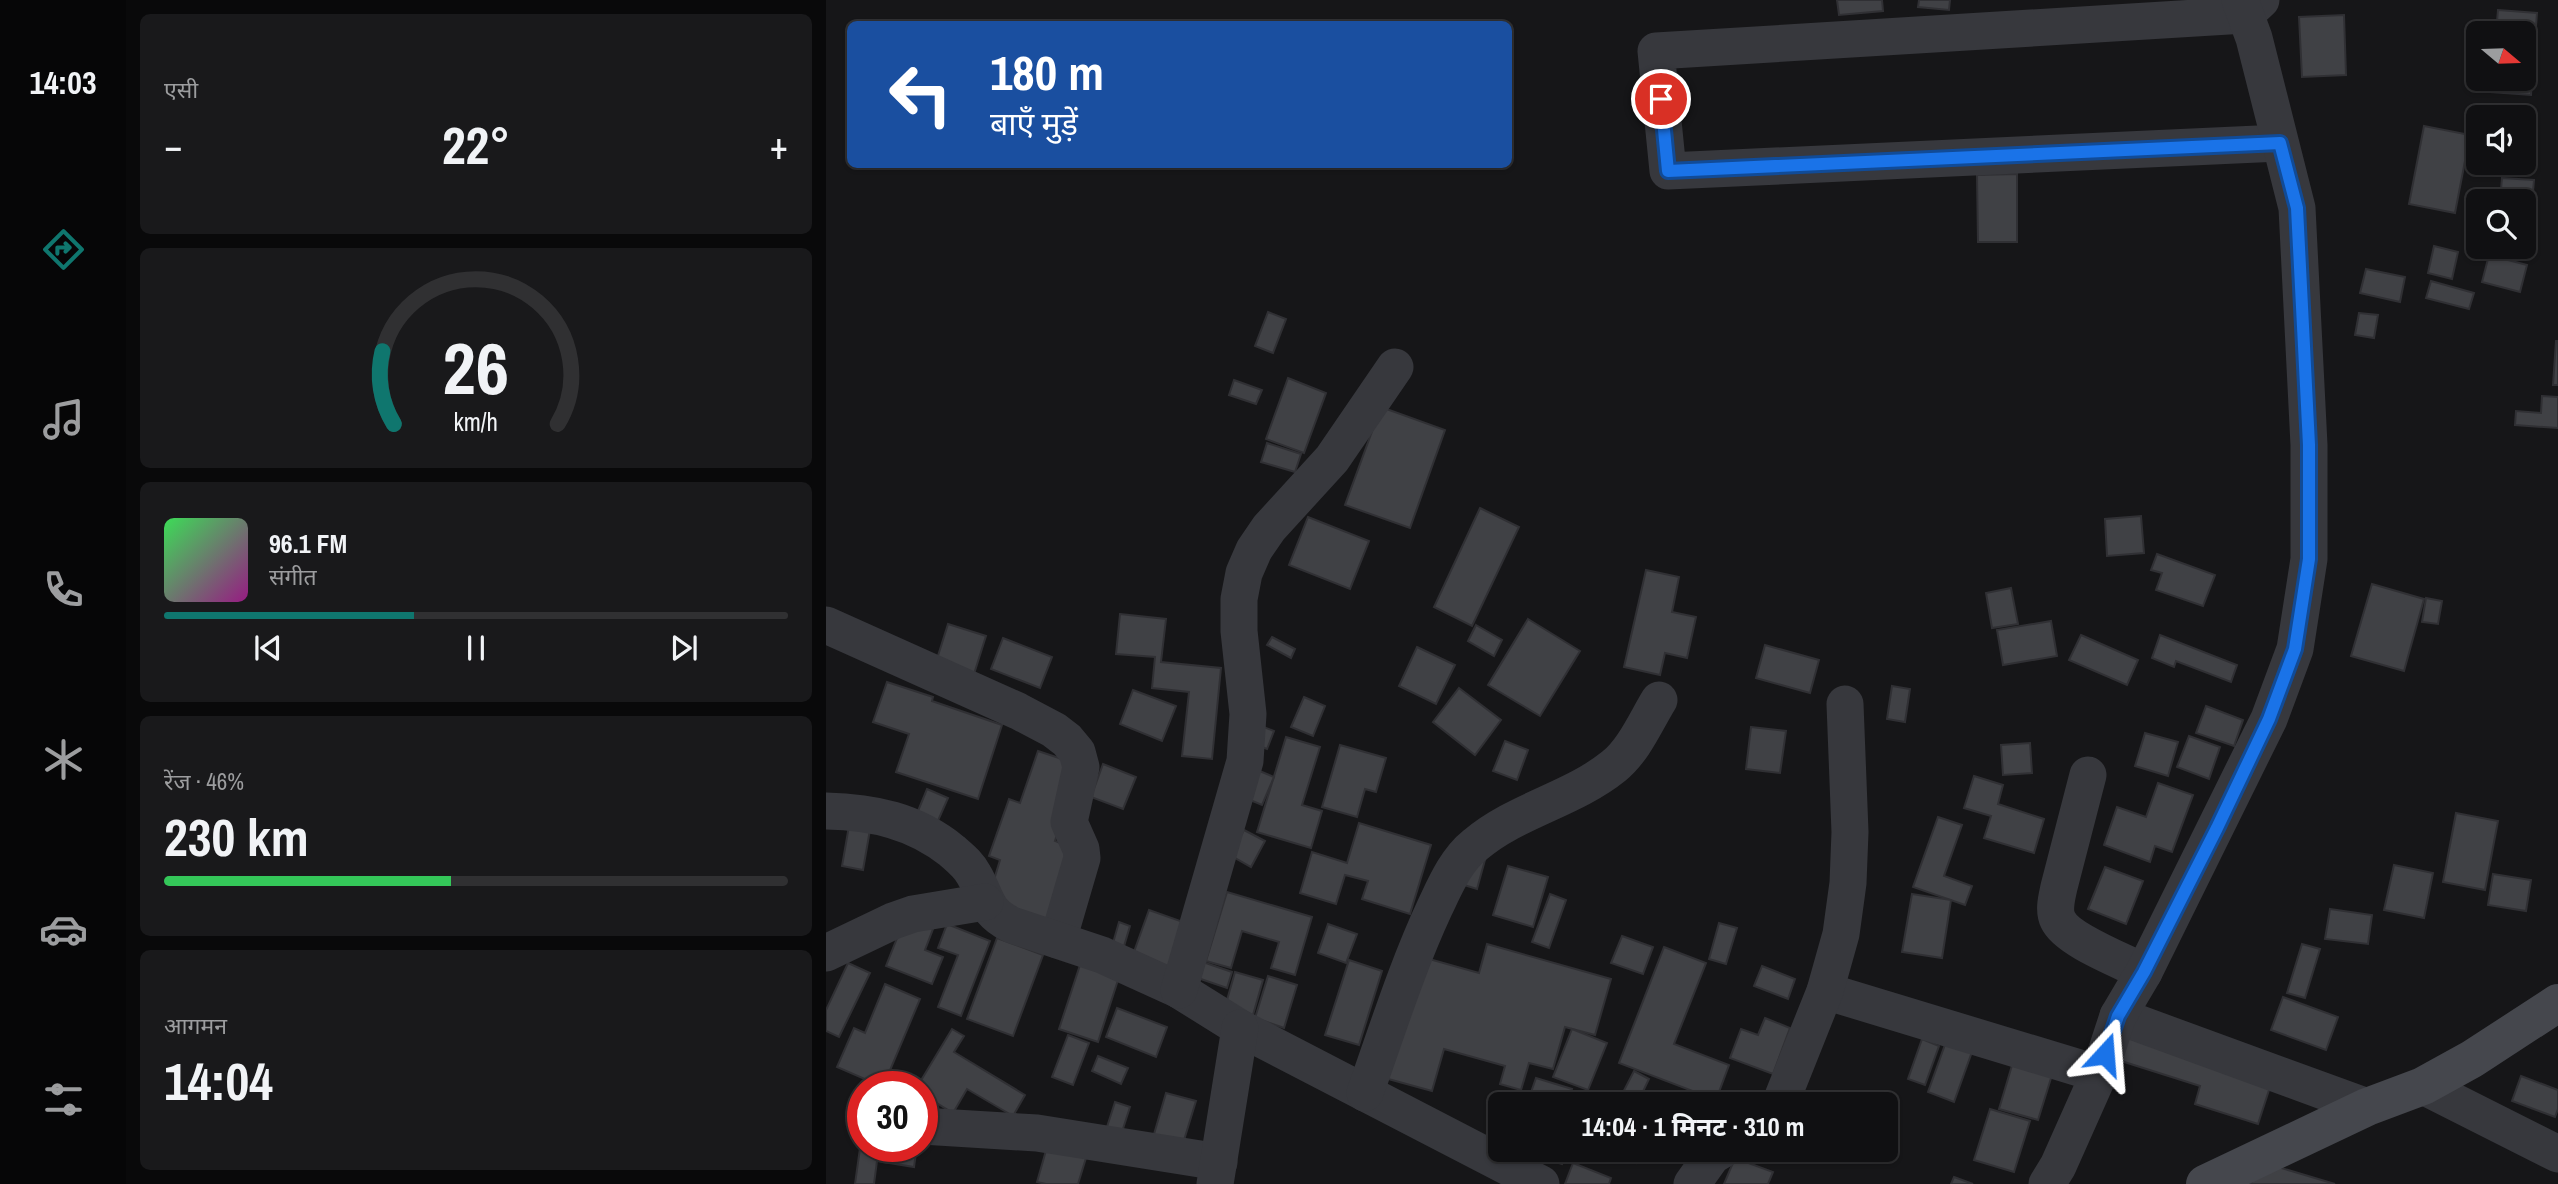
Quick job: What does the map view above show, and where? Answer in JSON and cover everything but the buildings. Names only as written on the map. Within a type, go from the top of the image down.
[{"type":"street","points":[[2047,1184],[2058,1166],[2099,1074],[2118,1016],[2144,972],[2269,719],[2295,649],[2309,559],[2309,445],[2297,208],[2254,38],[2249,5],[1656,51],[1668,171],[2280,143]]},
{"type":"street","points":[[1180,990],[1245,761],[1248,714],[1239,631],[1239,599],[1244,573],[1254,550],[1269,528],[1332,459],[1395,367]]},
{"type":"street","points":[[826,625],[1018,711],[1054,730],[1077,752],[1080,767],[1069,822],[1081,849],[1082,858],[1058,940]]},
{"type":"street","points":[[1365,1093],[1419,941],[1448,878],[1472,846],[1499,827],[1566,796],[1615,765],[1630,747],[1659,700]]},
{"type":"street","points":[[1785,1092],[1825,991],[1841,934],[1849,883],[1850,832],[1845,704]]},
{"type":"street","points":[[2088,775],[2059,887],[2057,918],[2064,929],[2144,972]]},
{"type":"street","points":[[826,811],[873,814],[920,830],[962,860],[974,873],[985,902],[998,918],[1102,955],[1180,990],[1240,1028],[1541,1184]]},
{"type":"street","points":[[826,953],[903,918],[985,902]]},
{"type":"street","points":[[1825,991],[2099,1074]]},
{"type":"street","points":[[2205,1184],[2367,1107],[2423,1086],[2472,1059],[2558,1003]]},
{"type":"street","points":[[2118,1016],[2367,1107]]},
{"type":"street","points":[[938,1127],[1037,1133],[1217,1173],[1240,1028]]},
{"type":"street","points":[[2423,1086],[2558,1153]]},
{"type":"street","points":[[1692,1184],[1708,1162]]},
{"type":"route","points":[[1661,99],[1668,171],[2280,143],[2297,208],[2309,445],[2309,559],[2295,649],[2269,719],[2144,972],[2118,1016],[2105,1054]]}]
